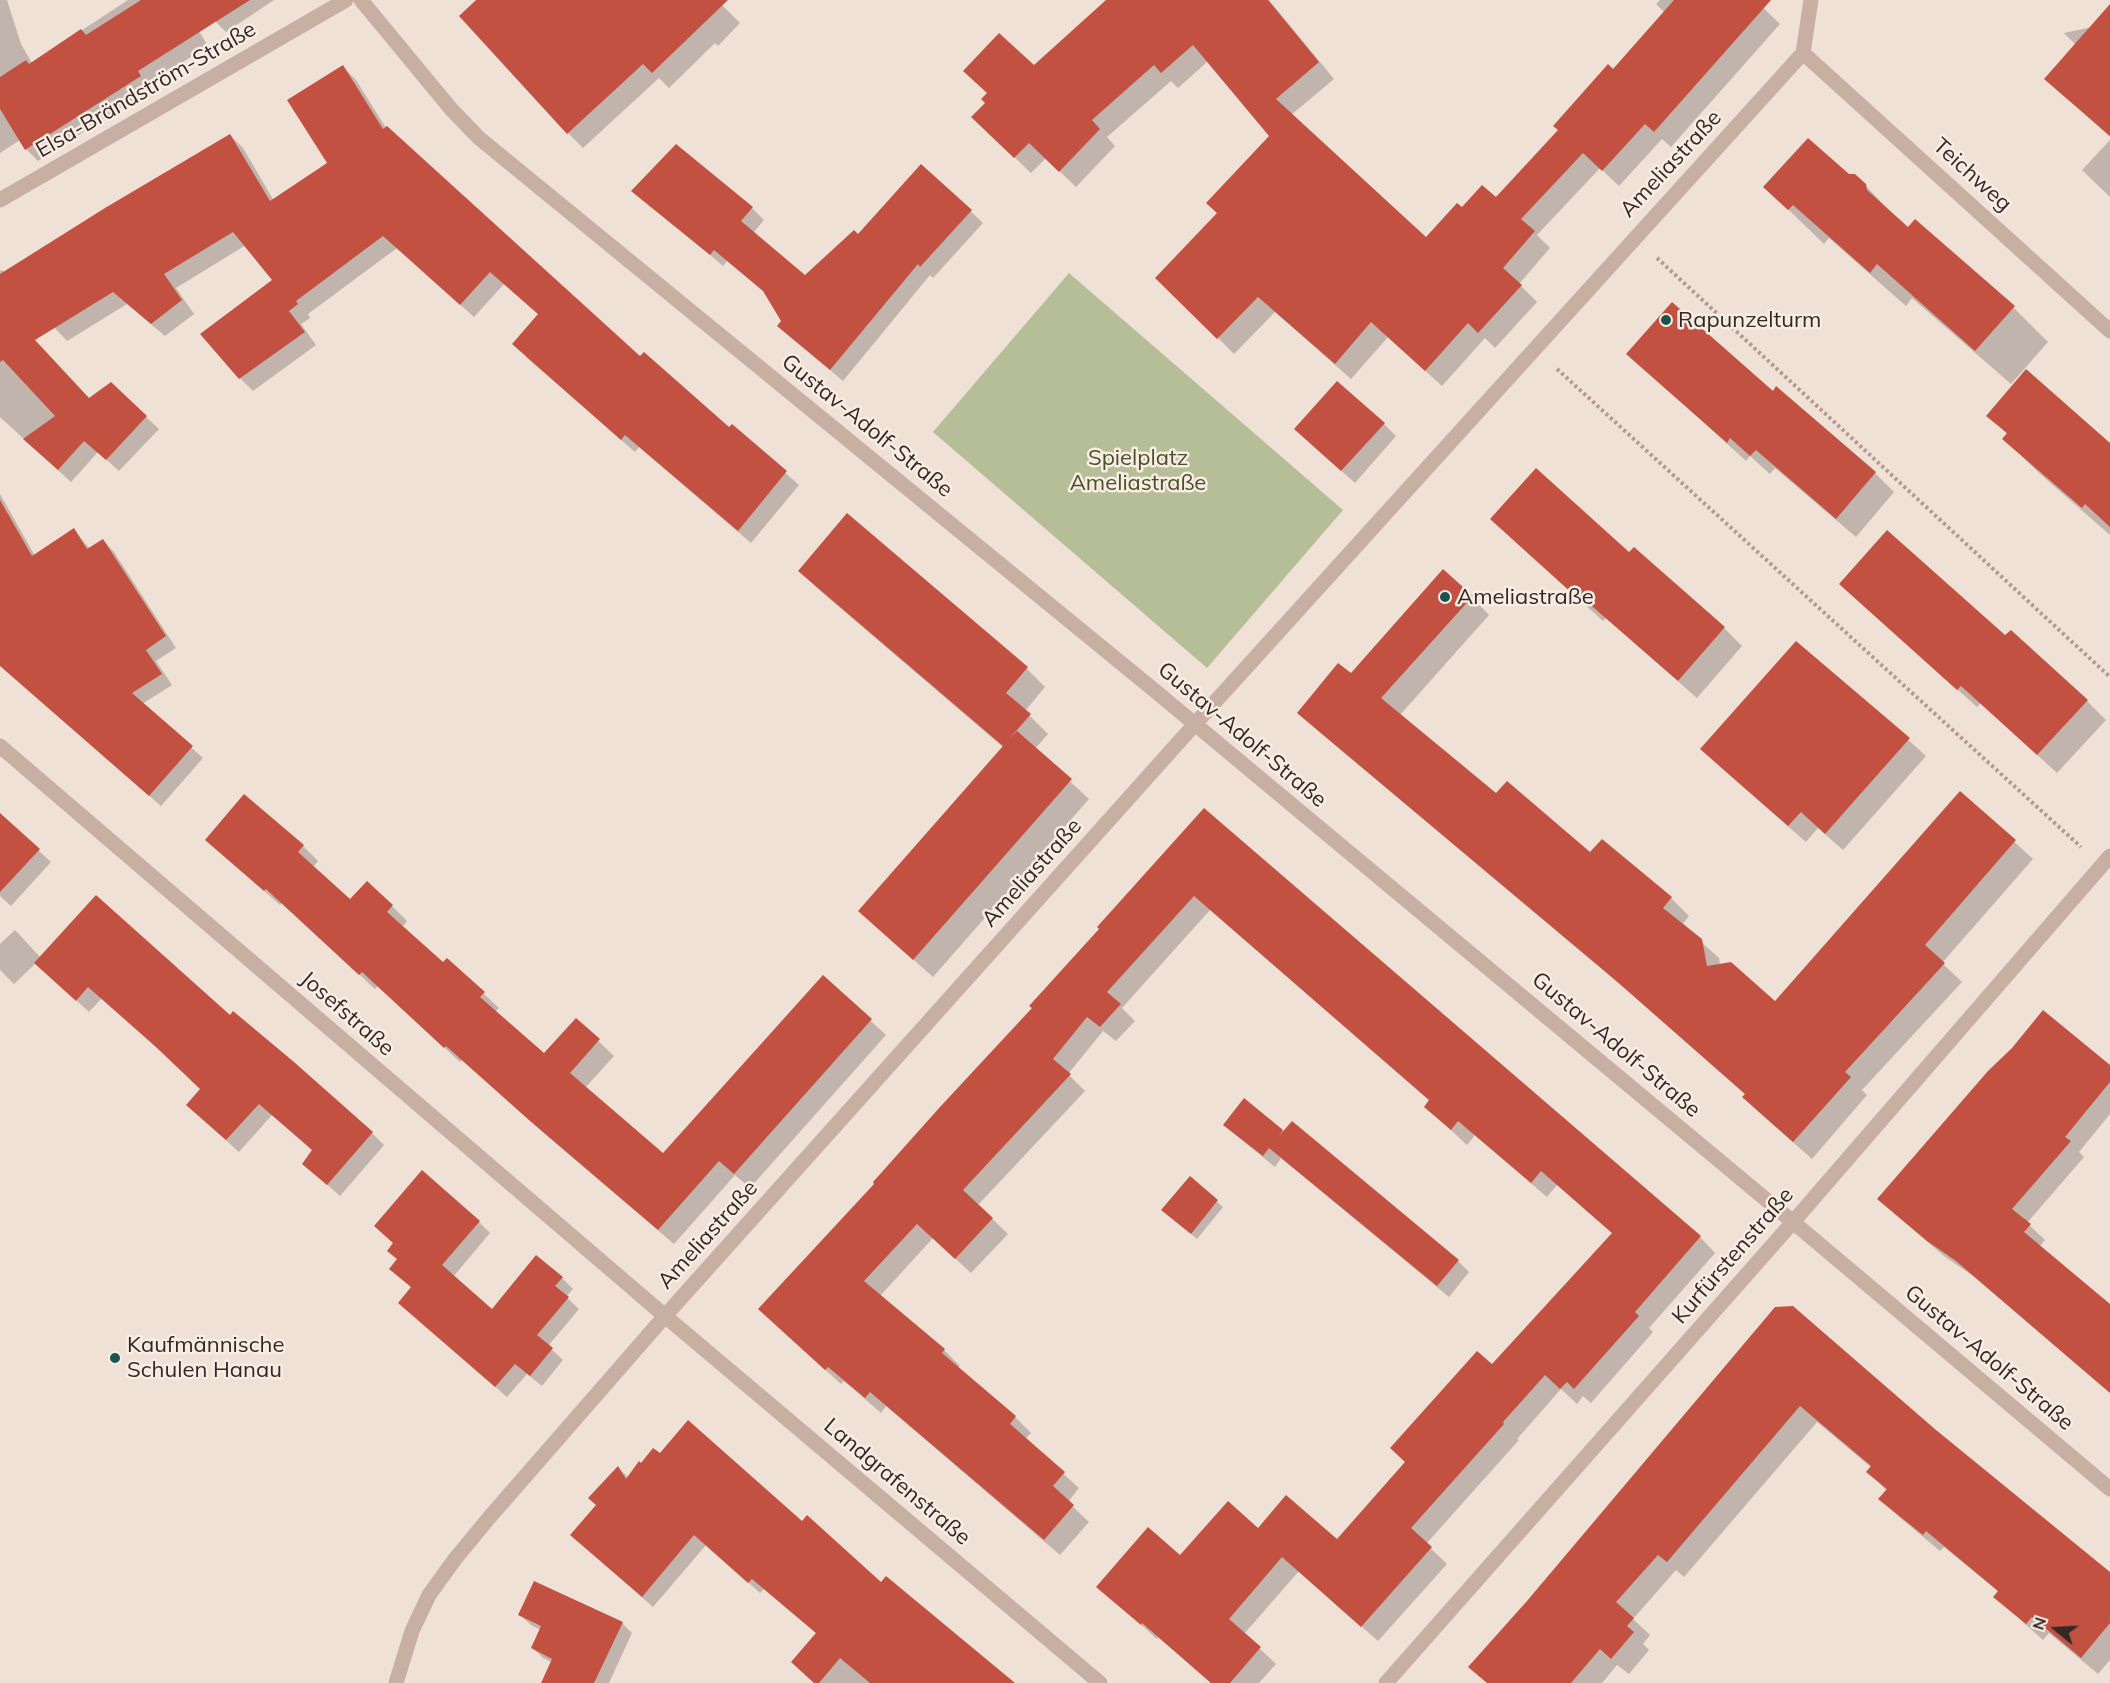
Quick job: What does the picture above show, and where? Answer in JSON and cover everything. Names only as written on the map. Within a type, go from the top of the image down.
[{"type":"street","name":"Elsa-Brändström-Straße","points":[[0,201],[346,0]]},
{"type":"street","name":"Gustav-Adolf-Straße","points":[[361,0],[451,109],[479,138],[1195,724],[1793,1222],[2110,1490]]},
{"type":"street","points":[[1803,53],[1811,0]]},
{"type":"street","name":"Ameliastraße","points":[[396,1683],[412,1631],[429,1595],[488,1519],[665,1316],[1195,724],[1803,53]]},
{"type":"street","name":"Teichweg","points":[[1803,53],[2110,331]]},
{"type":"street","name":"Josefstraße","points":[[0,746],[665,1316]]},
{"type":"street","name":"Kurfürstenstraße","points":[[1386,1683],[1793,1222],[2106,861]]},
{"type":"street","name":"Landgrafenstraße","points":[[665,1316],[1100,1683]]},
{"type":"path","points":[[1635,238],[2110,677]]},
{"type":"path","points":[[1536,349],[2106,861]]},
{"type":"green space","name":"Spielplatz Ameliastraße","points":[[1069,273],[1343,510],[1207,668],[933,432]]},
{"type":"building","points":[[141,0],[250,0],[138,71],[141,76],[25,150],[0,109],[0,77],[26,60],[29,64],[81,29],[86,35]]},
{"type":"building","points":[[476,0],[728,0],[652,73],[643,64],[567,134],[459,16]]},
{"type":"building","points":[[1106,0],[1268,0],[1319,62],[1276,99],[1426,237],[1457,203],[1462,207],[1482,185],[1496,197],[1558,130],[1553,126],[1608,64],[1613,69],[1674,0],[1771,0],[1654,132],[1645,124],[1602,171],[1583,153],[1521,219],[1535,231],[1503,268],[1522,285],[1478,333],[1468,323],[1425,371],[1371,322],[1335,364],[1258,297],[1217,339],[1155,278],[1217,213],[1206,203],[1269,136],[1193,45],[1161,73],[1154,65],[1092,120],[1100,129],[1059,172],[1029,143],[1014,158],[971,117],[985,103],[981,99],[987,93],[963,71],[999,33],[1034,65]]},
{"type":"building","points":[[2110,4],[2110,136],[2044,79]]},
{"type":"building","points":[[343,65],[383,129],[387,126],[640,356],[644,352],[729,427],[732,424],[787,471],[738,531],[625,435],[621,440],[512,344],[538,314],[490,272],[460,305],[383,236],[296,301],[298,304],[289,311],[305,332],[239,379],[200,334],[272,280],[233,232],[164,274],[182,300],[151,324],[113,292],[35,340],[89,398],[111,382],[147,416],[106,460],[84,441],[58,470],[23,439],[55,416],[3,360],[0,362],[0,274],[230,134],[270,201],[327,163],[287,100]]},
{"type":"building","points":[[1808,138],[1849,174],[1855,174],[1866,184],[1867,190],[1908,227],[1915,219],[2015,306],[1975,351],[1877,264],[1870,273],[1793,205],[1788,210],[1763,187]]},
{"type":"building","points":[[676,144],[753,207],[741,221],[805,275],[854,230],[858,234],[921,164],[972,210],[920,267],[918,264],[830,370],[777,326],[781,321],[763,291],[714,250],[710,255],[631,191]]},
{"type":"building","points":[[1672,302],[1773,391],[1776,386],[1876,472],[1836,519],[1756,450],[1750,456],[1730,438],[1727,443],[1626,354]]},
{"type":"building","points":[[2026,369],[2110,443],[2110,527],[2085,504],[2082,508],[2002,439],[2007,433],[1986,416]]},
{"type":"building","points":[[1337,381],[1385,423],[1341,471],[1294,429]]},
{"type":"building","points":[[1536,468],[1629,552],[1634,547],[1725,627],[1678,681],[1586,601],[1583,603],[1490,519]]},
{"type":"building","points":[[0,500],[32,556],[74,528],[87,549],[103,539],[166,636],[146,650],[162,674],[132,693],[193,746],[149,796],[0,666]]},
{"type":"building","points":[[847,513],[1028,667],[1006,693],[1031,714],[1010,738],[1017,731],[1072,779],[913,960],[858,911],[1003,746],[798,571]]},
{"type":"building","points":[[1887,530],[2005,635],[2011,630],[2088,700],[2037,755],[1961,686],[1957,690],[1839,584]]},
{"type":"building","points":[[1443,569],[1473,596],[1381,698],[1496,793],[1507,781],[1590,852],[1602,839],[1672,897],[1663,908],[1702,939],[1707,966],[1731,962],[1775,1001],[1960,791],[2016,840],[1925,945],[1945,963],[1845,1072],[1851,1077],[1793,1142],[1742,1097],[1745,1094],[1614,979],[1297,713],[1338,663],[1351,673]]},
{"type":"building","points":[[1796,641],[1910,738],[1825,834],[1801,812],[1788,826],[1700,749]]},
{"type":"building","points":[[244,794],[304,845],[298,852],[350,899],[367,881],[393,905],[387,912],[443,962],[447,958],[485,992],[480,997],[544,1053],[576,1018],[600,1039],[570,1073],[663,1153],[823,975],[872,1019],[734,1174],[719,1161],[658,1230],[446,1046],[444,1048],[362,972],[359,975],[266,889],[264,891],[205,840]]},
{"type":"building","points":[[1204,808],[1701,1236],[1635,1312],[1639,1316],[1574,1389],[1567,1382],[1560,1389],[1545,1375],[1503,1422],[1504,1424],[1411,1528],[1432,1547],[1361,1627],[1282,1557],[1229,1619],[1261,1647],[1230,1683],[1211,1683],[1142,1623],[1141,1625],[1096,1587],[1148,1527],[1180,1555],[1228,1501],[1258,1528],[1286,1495],[1337,1539],[1405,1462],[1390,1448],[1477,1351],[1492,1364],[1612,1233],[1541,1171],[1531,1183],[1458,1121],[1451,1130],[1424,1107],[1429,1100],[1194,896],[1107,992],[1121,1004],[1100,1027],[1087,1017],[1053,1059],[1071,1074],[963,1190],[993,1218],[955,1259],[917,1224],[864,1281],[945,1349],[942,1353],[1016,1416],[1010,1424],[1065,1472],[1053,1486],[1074,1505],[1044,1540],[870,1392],[865,1398],[828,1367],[825,1370],[758,1309],[1032,1008],[1029,1006]]},
{"type":"building","points":[[0,813],[40,849],[0,892]]},
{"type":"building","points":[[96,895],[230,1015],[233,1011],[373,1132],[327,1185],[302,1164],[312,1150],[259,1104],[226,1140],[186,1105],[200,1089],[156,1047],[88,987],[76,1001],[34,963]]},
{"type":"building","points":[[2043,1010],[2110,1065],[2110,1082],[2065,1137],[2071,1141],[2012,1209],[2031,1224],[2024,1232],[2110,1304],[2110,1393],[1956,1261],[1927,1241],[1877,1199]]},
{"type":"building","points":[[1244,1098],[1283,1130],[1279,1136],[1292,1121],[1459,1260],[1437,1286],[1269,1148],[1263,1156],[1223,1125]]},
{"type":"building","points":[[422,1170],[480,1221],[442,1265],[492,1309],[536,1255],[563,1277],[555,1286],[569,1297],[537,1335],[553,1348],[530,1376],[515,1364],[495,1387],[398,1303],[411,1287],[389,1269],[397,1259],[387,1251],[393,1243],[374,1226]]},
{"type":"building","points":[[1190,1176],[1218,1200],[1191,1234],[1161,1210]]},
{"type":"building","points":[[1793,1306],[1936,1430],[2110,1572],[2110,1623],[2081,1658],[2032,1617],[2026,1624],[1993,1597],[1998,1591],[1926,1531],[1923,1535],[1878,1499],[1887,1489],[1866,1472],[1871,1466],[1800,1406],[1667,1562],[1658,1555],[1616,1602],[1634,1618],[1627,1626],[1634,1632],[1611,1659],[1600,1649],[1571,1683],[1487,1683],[1468,1667],[1527,1601],[1775,1307]]},
{"type":"building","points":[[688,1420],[802,1521],[807,1515],[881,1582],[886,1576],[1015,1683],[870,1683],[840,1658],[819,1683],[814,1683],[791,1662],[816,1633],[752,1579],[748,1583],[694,1535],[642,1597],[570,1535],[596,1505],[588,1498],[618,1466],[626,1479],[639,1461],[641,1463],[653,1448],[660,1453]]},
{"type":"building","points":[[534,1581],[623,1622],[594,1683],[541,1683],[552,1659],[531,1648],[541,1626],[518,1615]]},
{"type":"place","name":"Rapunzelturm","points":[[1666,320]]},
{"type":"place","name":"Ameliastraße","points":[[1445,597]]},
{"type":"place","name":"Kaufmännische Schulen Hanau","points":[[115,1358]]}]
